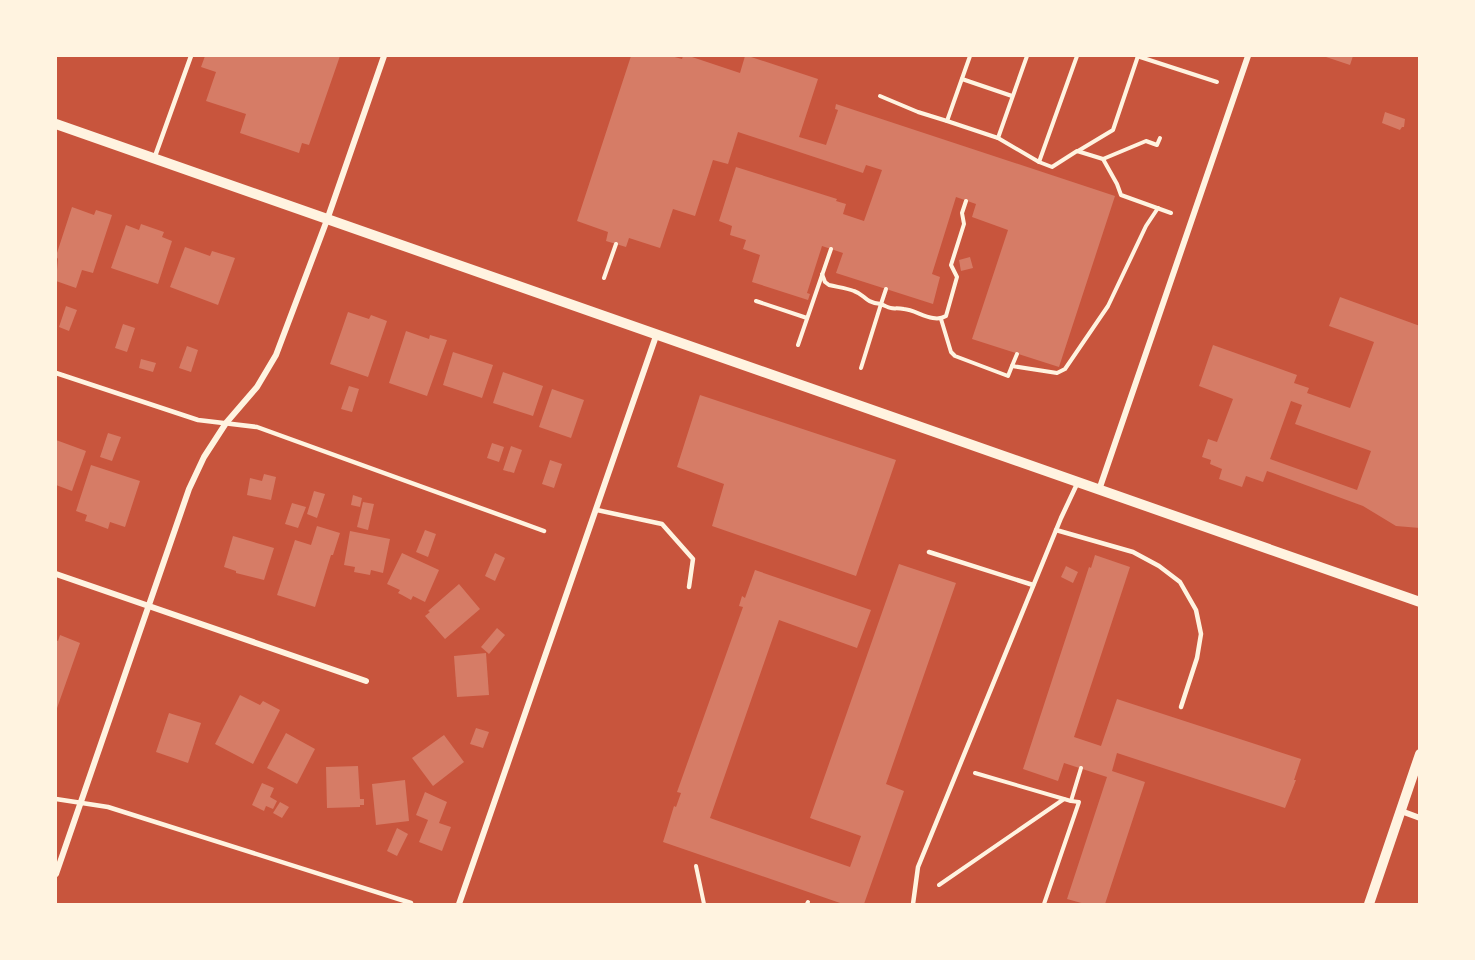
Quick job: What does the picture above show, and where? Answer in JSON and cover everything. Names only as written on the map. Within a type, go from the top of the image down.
[{"type":"street","points":[[56,874],[189,489],[204,457],[226,423],[257,387],[276,355],[327,220],[384,56]]},
{"type":"street","points":[[1099,491],[1248,56]]},
{"type":"street","points":[[56,124],[1077,484],[1419,602]]},
{"type":"street","points":[[459,904],[656,336]]},
{"type":"street","points":[[56,574],[366,681]]},
{"type":"street","points":[[1369,904],[1419,754]]},
{"type":"street","points":[[1401,811],[1419,818]]},
{"type":"lane","points":[[154,159],[190,56]]},
{"type":"lane","points":[[56,373],[198,420],[257,427],[544,531]]},
{"type":"lane","points":[[914,904],[918,867],[1033,585],[1077,484]]},
{"type":"lane","points":[[597,510],[662,524],[693,559],[689,587]]},
{"type":"lane","points":[[1056,530],[1133,552],[1159,566],[1179,582],[1196,610],[1201,634],[1197,658],[1181,707]]},
{"type":"lane","points":[[929,552],[1033,585]]},
{"type":"lane","points":[[56,799],[108,807],[411,903]]},
{"type":"path","points":[[947,121],[970,56]]},
{"type":"path","points":[[998,138],[1027,56]]},
{"type":"path","points":[[1039,162],[1077,56]]},
{"type":"path","points":[[880,96],[918,112],[998,138],[1052,167],[1113,130],[1137,56],[1216,82]]},
{"type":"path","points":[[962,79],[1012,96]]},
{"type":"path","points":[[1077,151],[1103,159],[1146,141],[1157,145],[1160,138]]},
{"type":"path","points":[[1103,159],[1121,195],[1172,213]]},
{"type":"path","points":[[822,274],[829,285],[857,292],[866,300],[893,310],[903,308],[941,319],[946,316],[957,277],[951,265],[964,224],[962,213],[966,201]]},
{"type":"path","points":[[1012,366],[1057,373],[1071,363],[1108,306],[1146,226],[1158,208]]},
{"type":"path","points":[[604,278],[616,244]]},
{"type":"path","points":[[798,345],[831,249]]},
{"type":"path","points":[[861,368],[886,290]]},
{"type":"path","points":[[756,301],[807,318]]},
{"type":"path","points":[[941,319],[951,352],[955,356],[1008,376],[1017,354]]},
{"type":"path","points":[[1071,801],[1081,768]]},
{"type":"path","points":[[975,774],[1079,802],[1044,904]]},
{"type":"path","points":[[939,885],[1064,799]]},
{"type":"path","points":[[696,866],[704,904]]},
{"type":"building","points":[[205,56],[340,56],[309,145],[302,143],[299,153],[240,133],[246,114],[206,101],[216,72],[201,67]]},
{"type":"building","points":[[631,56],[671,56],[682,59],[683,56],[689,56],[740,73],[745,56],[748,56],[818,79],[799,137],[826,145],[838,110],[835,109],[836,104],[1115,196],[1059,367],[972,339],[1008,230],[972,217],[976,204],[956,197],[932,274],[940,277],[933,304],[836,273],[843,253],[822,246],[807,293],[810,294],[808,300],[752,282],[760,255],[743,249],[746,240],[730,235],[732,226],[719,221],[736,167],[837,199],[836,201],[846,204],[843,214],[864,221],[882,170],[866,165],[863,173],[738,132],[728,164],[713,160],[695,216],[673,209],[660,248],[629,238],[626,247],[606,241],[608,232],[577,221]]},
{"type":"building","points":[[1323,56],[1353,56],[1350,65]]},
{"type":"building","points":[[1385,112],[1405,119],[1404,127],[1400,130],[1382,123]]},
{"type":"building","points":[[72,207],[94,215],[96,210],[112,215],[93,273],[82,270],[76,288],[56,281],[58,259],[56,256]]},
{"type":"building","points":[[141,224],[164,232],[162,237],[172,241],[158,284],[111,268],[126,225],[139,230]]},
{"type":"building","points":[[185,247],[210,256],[212,251],[235,258],[218,305],[170,287]]},
{"type":"building","points":[[970,257],[973,268],[961,271],[959,260]]},
{"type":"building","points":[[1340,297],[1420,326],[1420,528],[1396,526],[1363,506],[1267,471],[1263,482],[1246,476],[1242,487],[1219,479],[1222,469],[1210,464],[1211,460],[1202,457],[1208,439],[1217,442],[1233,399],[1199,386],[1213,345],[1297,375],[1294,383],[1309,388],[1307,393],[1350,408],[1374,342],[1329,326]],"holes":[[[1291,401],[1302,405],[1295,424],[1371,451],[1357,490],[1270,459]]]},
{"type":"building","points":[[66,306],[77,310],[69,331],[59,327]]},
{"type":"building","points":[[348,312],[369,319],[371,315],[387,321],[368,377],[330,364]]},
{"type":"building","points":[[123,324],[135,328],[127,352],[115,348]]},
{"type":"building","points":[[406,331],[429,339],[430,335],[447,340],[427,396],[389,383]]},
{"type":"building","points":[[187,346],[198,350],[191,372],[179,368]]},
{"type":"building","points":[[453,352],[493,365],[482,398],[443,385]]},
{"type":"building","points":[[141,359],[156,363],[153,372],[139,368]]},
{"type":"building","points":[[503,372],[543,386],[533,416],[493,403]]},
{"type":"building","points":[[349,386],[359,389],[352,412],[341,409]]},
{"type":"building","points":[[552,389],[584,400],[571,438],[539,427]]},
{"type":"building","points":[[700,395],[896,460],[856,576],[712,526],[724,484],[677,467]]},
{"type":"building","points":[[108,433],[121,437],[112,461],[100,457]]},
{"type":"building","points":[[56,440],[86,451],[72,491],[56,485]]},
{"type":"building","points":[[492,443],[504,447],[499,462],[487,458]]},
{"type":"building","points":[[511,446],[522,450],[514,473],[503,470]]},
{"type":"building","points":[[550,460],[562,464],[554,488],[542,484]]},
{"type":"building","points":[[91,465],[140,481],[125,527],[110,522],[108,529],[85,521],[87,515],[76,511]]},
{"type":"building","points":[[264,474],[276,477],[271,500],[247,495],[250,478],[262,481]]},
{"type":"building","points":[[314,491],[325,494],[317,518],[307,514]]},
{"type":"building","points":[[353,495],[362,498],[360,507],[351,505]]},
{"type":"building","points":[[363,502],[374,504],[368,530],[357,527]]},
{"type":"building","points":[[292,503],[306,507],[298,528],[285,524]]},
{"type":"building","points":[[317,526],[340,533],[315,607],[277,595],[295,540],[311,545]]},
{"type":"building","points":[[425,530],[436,534],[428,557],[416,552]]},
{"type":"building","points":[[350,531],[390,539],[383,573],[371,570],[370,575],[354,572],[355,567],[344,565]]},
{"type":"building","points":[[233,536],[274,548],[264,580],[236,573],[224,567]]},
{"type":"building","points":[[402,553],[439,570],[425,602],[413,596],[411,600],[398,593],[400,590],[387,584]]},
{"type":"building","points":[[495,553],[505,558],[495,581],[485,576]]},
{"type":"building","points":[[1095,555],[1130,567],[1074,737],[1101,746],[1117,699],[1301,759],[1285,808],[1117,753],[1112,771],[1145,782],[1105,904],[1085,904],[1067,899],[1107,777],[1064,763],[1058,781],[1023,769],[1089,567],[1091,568]]},
{"type":"building","points":[[899,564],[956,583],[886,784],[904,791],[864,904],[843,904],[663,842],[674,806],[676,807],[681,793],[677,792],[743,607],[739,606],[742,596],[745,598],[755,570],[871,610],[857,648],[779,620],[710,818],[850,867],[861,836],[810,818]]},
{"type":"building","points":[[1066,566],[1078,572],[1073,583],[1061,577]]},
{"type":"building","points":[[459,584],[480,609],[445,639],[425,616]]},
{"type":"building","points":[[497,628],[505,635],[489,654],[481,647]]},
{"type":"building","points":[[60,635],[80,643],[56,711],[56,640],[58,641]]},
{"type":"building","points":[[486,653],[489,695],[457,697],[454,656]]},
{"type":"building","points":[[240,695],[260,705],[263,701],[280,710],[253,764],[215,744]]},
{"type":"building","points":[[169,713],[201,723],[188,763],[156,752]]},
{"type":"building","points":[[476,728],[489,732],[483,748],[470,744]]},
{"type":"building","points":[[286,733],[315,749],[297,784],[267,768]]},
{"type":"building","points":[[444,735],[464,762],[433,786],[412,758]]},
{"type":"building","points":[[358,766],[360,799],[364,799],[364,805],[327,808],[326,767]]},
{"type":"building","points":[[405,780],[409,821],[376,825],[372,784]]},
{"type":"building","points":[[262,783],[274,788],[270,797],[277,801],[273,809],[266,806],[264,811],[252,805]]},
{"type":"building","points":[[425,792],[447,802],[439,823],[451,827],[442,851],[419,842],[428,820],[416,815]]},
{"type":"building","points":[[280,802],[289,807],[282,818],[273,813]]},
{"type":"building","points":[[397,828],[408,834],[397,856],[387,851]]}]
